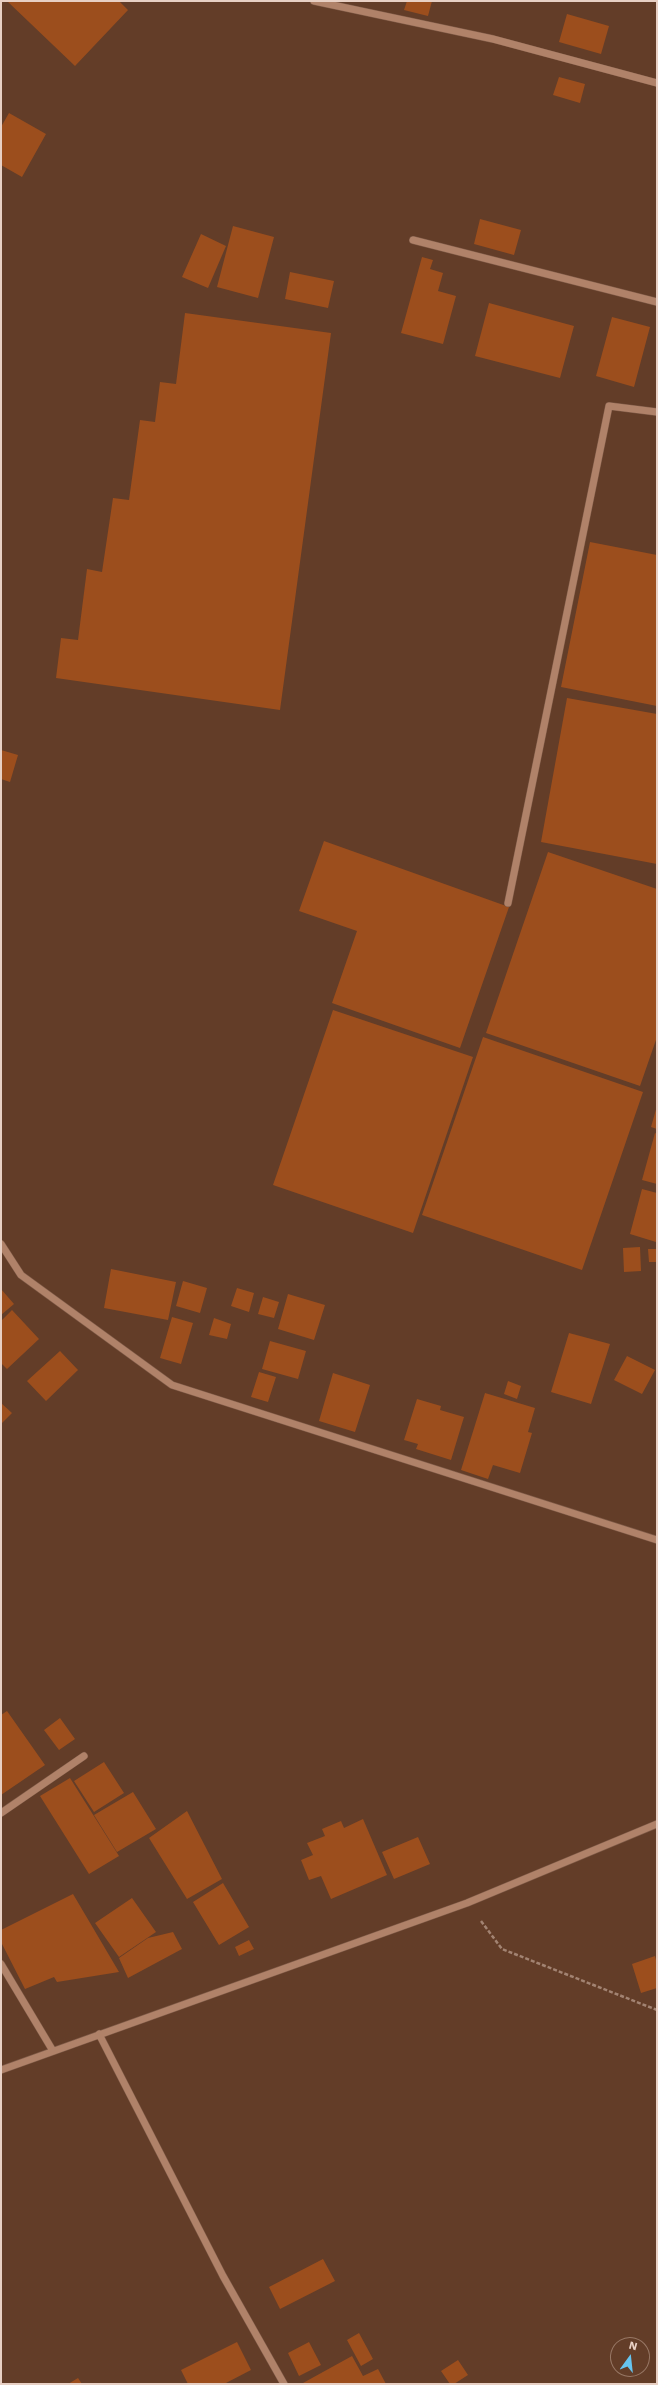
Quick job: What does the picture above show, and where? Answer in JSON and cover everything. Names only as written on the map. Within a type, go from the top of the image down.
[{"type":"street","points":[[314,1],[493,39],[657,83]]},
{"type":"street","points":[[413,240],[657,302]]},
{"type":"street","points":[[508,903],[609,406],[657,412]]},
{"type":"street","points":[[1,1244],[21,1275],[172,1385],[657,1540]]},
{"type":"street","points":[[1,1813],[84,1756]]},
{"type":"street","points":[[1,2070],[467,1903],[657,1824]]},
{"type":"street","points":[[1,1964],[53,2051]]},
{"type":"street","points":[[99,2034],[222,2276],[284,2384]]},
{"type":"path","points":[[467,1903],[502,1949],[657,2010]]},
{"type":"building","points":[[7,1],[119,1],[128,10],[75,66]]},
{"type":"building","points":[[407,1],[432,1],[428,16],[404,10]]},
{"type":"building","points":[[567,14],[609,26],[601,54],[559,42]]},
{"type":"building","points":[[559,77],[585,84],[580,103],[553,95]]},
{"type":"building","points":[[9,113],[46,134],[22,177],[1,165],[1,127]]},
{"type":"building","points":[[480,219],[521,230],[514,255],[474,244]]},
{"type":"building","points":[[233,226],[274,237],[258,298],[217,287]]},
{"type":"building","points":[[201,234],[226,246],[208,288],[182,277]]},
{"type":"building","points":[[422,257],[433,260],[430,269],[443,273],[438,291],[456,296],[443,344],[401,333]]},
{"type":"building","points":[[290,272],[334,281],[328,308],[285,299]]},
{"type":"building","points":[[489,303],[574,326],[560,378],[475,356]]},
{"type":"building","points":[[185,313],[331,333],[280,710],[56,678],[61,638],[78,640],[87,569],[102,572],[113,498],[129,500],[140,420],[155,422],[160,382],[176,384]]},
{"type":"building","points":[[612,317],[650,327],[634,387],[596,376]]},
{"type":"building","points":[[590,542],[657,555],[657,706],[561,687]]},
{"type":"building","points":[[567,698],[657,714],[657,864],[541,842]]},
{"type":"building","points":[[1,750],[18,755],[10,782],[1,779]]},
{"type":"building","points":[[324,841],[509,907],[460,1048],[332,1003],[357,931],[299,911]]},
{"type":"building","points":[[548,852],[657,889],[657,1037],[640,1086],[486,1033]]},
{"type":"building","points":[[333,1010],[473,1057],[413,1233],[273,1185]]},
{"type":"building","points":[[483,1037],[643,1092],[582,1270],[422,1215]]},
{"type":"building","points":[[657,1106],[657,1129],[651,1127]]},
{"type":"building","points":[[655,1133],[657,1134],[657,1184],[642,1180]]},
{"type":"building","points":[[642,1189],[657,1193],[656,1242],[630,1234]]},
{"type":"building","points":[[640,1247],[641,1271],[624,1272],[623,1248]]},
{"type":"building","points":[[648,1249],[657,1249],[657,1262],[649,1262]]},
{"type":"building","points":[[111,1269],[176,1282],[168,1320],[104,1308]]},
{"type":"building","points":[[183,1281],[207,1288],[200,1313],[176,1306]]},
{"type":"building","points":[[237,1288],[254,1293],[249,1312],[231,1306]]},
{"type":"building","points":[[1,1289],[14,1304],[1,1315]]},
{"type":"building","points":[[288,1294],[325,1305],[314,1340],[278,1329]]},
{"type":"building","points":[[263,1297],[279,1302],[274,1318],[258,1314]]},
{"type":"building","points":[[12,1310],[39,1339],[7,1369],[1,1363],[1,1321]]},
{"type":"building","points":[[172,1317],[193,1323],[181,1364],[160,1358]]},
{"type":"building","points":[[214,1318],[231,1324],[227,1339],[209,1335]]},
{"type":"building","points":[[569,1333],[610,1344],[591,1404],[551,1392]]},
{"type":"building","points":[[270,1341],[306,1351],[298,1379],[262,1369]]},
{"type":"building","points":[[60,1351],[78,1370],[46,1401],[27,1381]]},
{"type":"building","points":[[627,1356],[655,1370],[642,1394],[614,1380]]},
{"type":"building","points":[[259,1372],[276,1377],[268,1402],[251,1397]]},
{"type":"building","points":[[333,1373],[370,1385],[355,1432],[319,1421]]},
{"type":"building","points":[[508,1381],[521,1386],[517,1399],[504,1394]]},
{"type":"building","points":[[485,1393],[535,1408],[528,1432],[532,1433],[520,1473],[493,1465],[488,1479],[461,1470]]},
{"type":"building","points":[[417,1399],[441,1406],[440,1410],[464,1417],[451,1460],[416,1449],[418,1444],[404,1440]]},
{"type":"building","points":[[1,1403],[12,1413],[1,1424]]},
{"type":"building","points":[[7,1711],[45,1765],[1,1795],[1,1715]]},
{"type":"building","points":[[60,1718],[75,1739],[59,1750],[44,1730]]},
{"type":"building","points":[[104,1762],[124,1793],[94,1812],[74,1781]]},
{"type":"building","points":[[70,1778],[119,1856],[89,1874],[40,1796]]},
{"type":"building","points":[[133,1792],[156,1829],[117,1852],[94,1815]]},
{"type":"building","points":[[187,1811],[222,1879],[187,1899],[149,1838]]},
{"type":"building","points":[[363,1819],[387,1875],[331,1899],[321,1876],[309,1880],[301,1860],[313,1855],[307,1843],[325,1836],[322,1829],[341,1821],[344,1828]]},
{"type":"building","points":[[418,1837],[430,1864],[394,1879],[382,1852]]},
{"type":"building","points":[[223,1883],[249,1927],[219,1945],[193,1902]]},
{"type":"building","points":[[73,1894],[119,1972],[57,1982],[54,1977],[25,1989],[1,1942],[1,1930]]},
{"type":"building","points":[[132,1898],[156,1932],[119,1957],[95,1923]]},
{"type":"building","points":[[173,1932],[182,1949],[128,1978],[119,1958],[148,1938]]},
{"type":"building","points":[[249,1940],[254,1949],[239,1956],[235,1947]]},
{"type":"building","points":[[655,1956],[657,1964],[657,1988],[641,1993],[632,1964]]},
{"type":"building","points":[[323,2259],[335,2281],[280,2309],[269,2287]]},
{"type":"building","points":[[359,2333],[373,2359],[361,2366],[347,2340]]},
{"type":"building","points":[[237,2342],[251,2370],[224,2384],[188,2384],[181,2370]]},
{"type":"building","points":[[309,2342],[321,2365],[299,2376],[288,2353]]},
{"type":"building","points":[[352,2356],[363,2376],[378,2369],[386,2384],[303,2384],[303,2383]]},
{"type":"building","points":[[458,2360],[468,2375],[454,2384],[450,2384],[441,2371]]},
{"type":"building","points":[[78,2378],[82,2384],[68,2384]]}]
